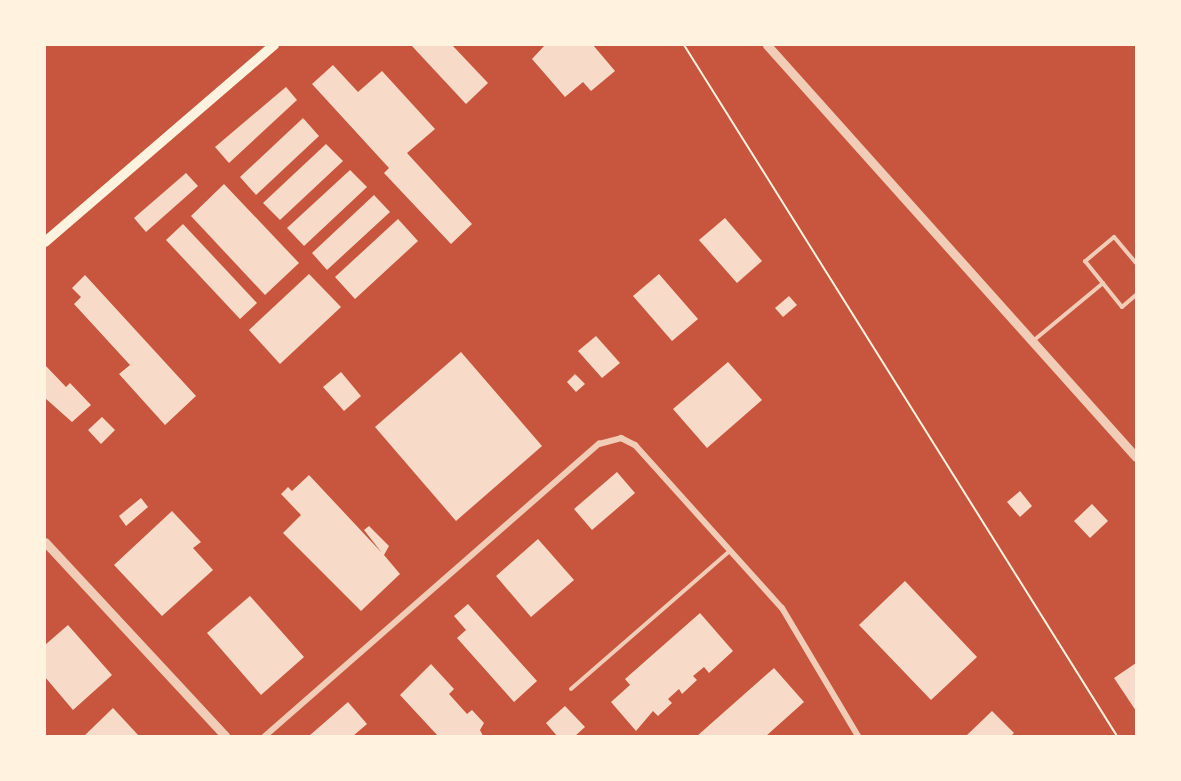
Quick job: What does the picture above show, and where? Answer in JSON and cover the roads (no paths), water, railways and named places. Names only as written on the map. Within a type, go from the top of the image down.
[{"type":"main road","points":[[45,242],[274,45]]},
{"type":"street","points":[[767,45],[1136,457]]},
{"type":"street","points":[[265,736],[599,444],[621,438],[635,445],[782,608],[858,736]]},
{"type":"street","points":[[45,542],[225,736]]},
{"type":"lane","points":[[1136,263],[1114,237],[1085,261],[1122,307],[1136,296]]},
{"type":"lane","points":[[1033,341],[1103,283]]},
{"type":"lane","points":[[571,689],[730,551]]}]
